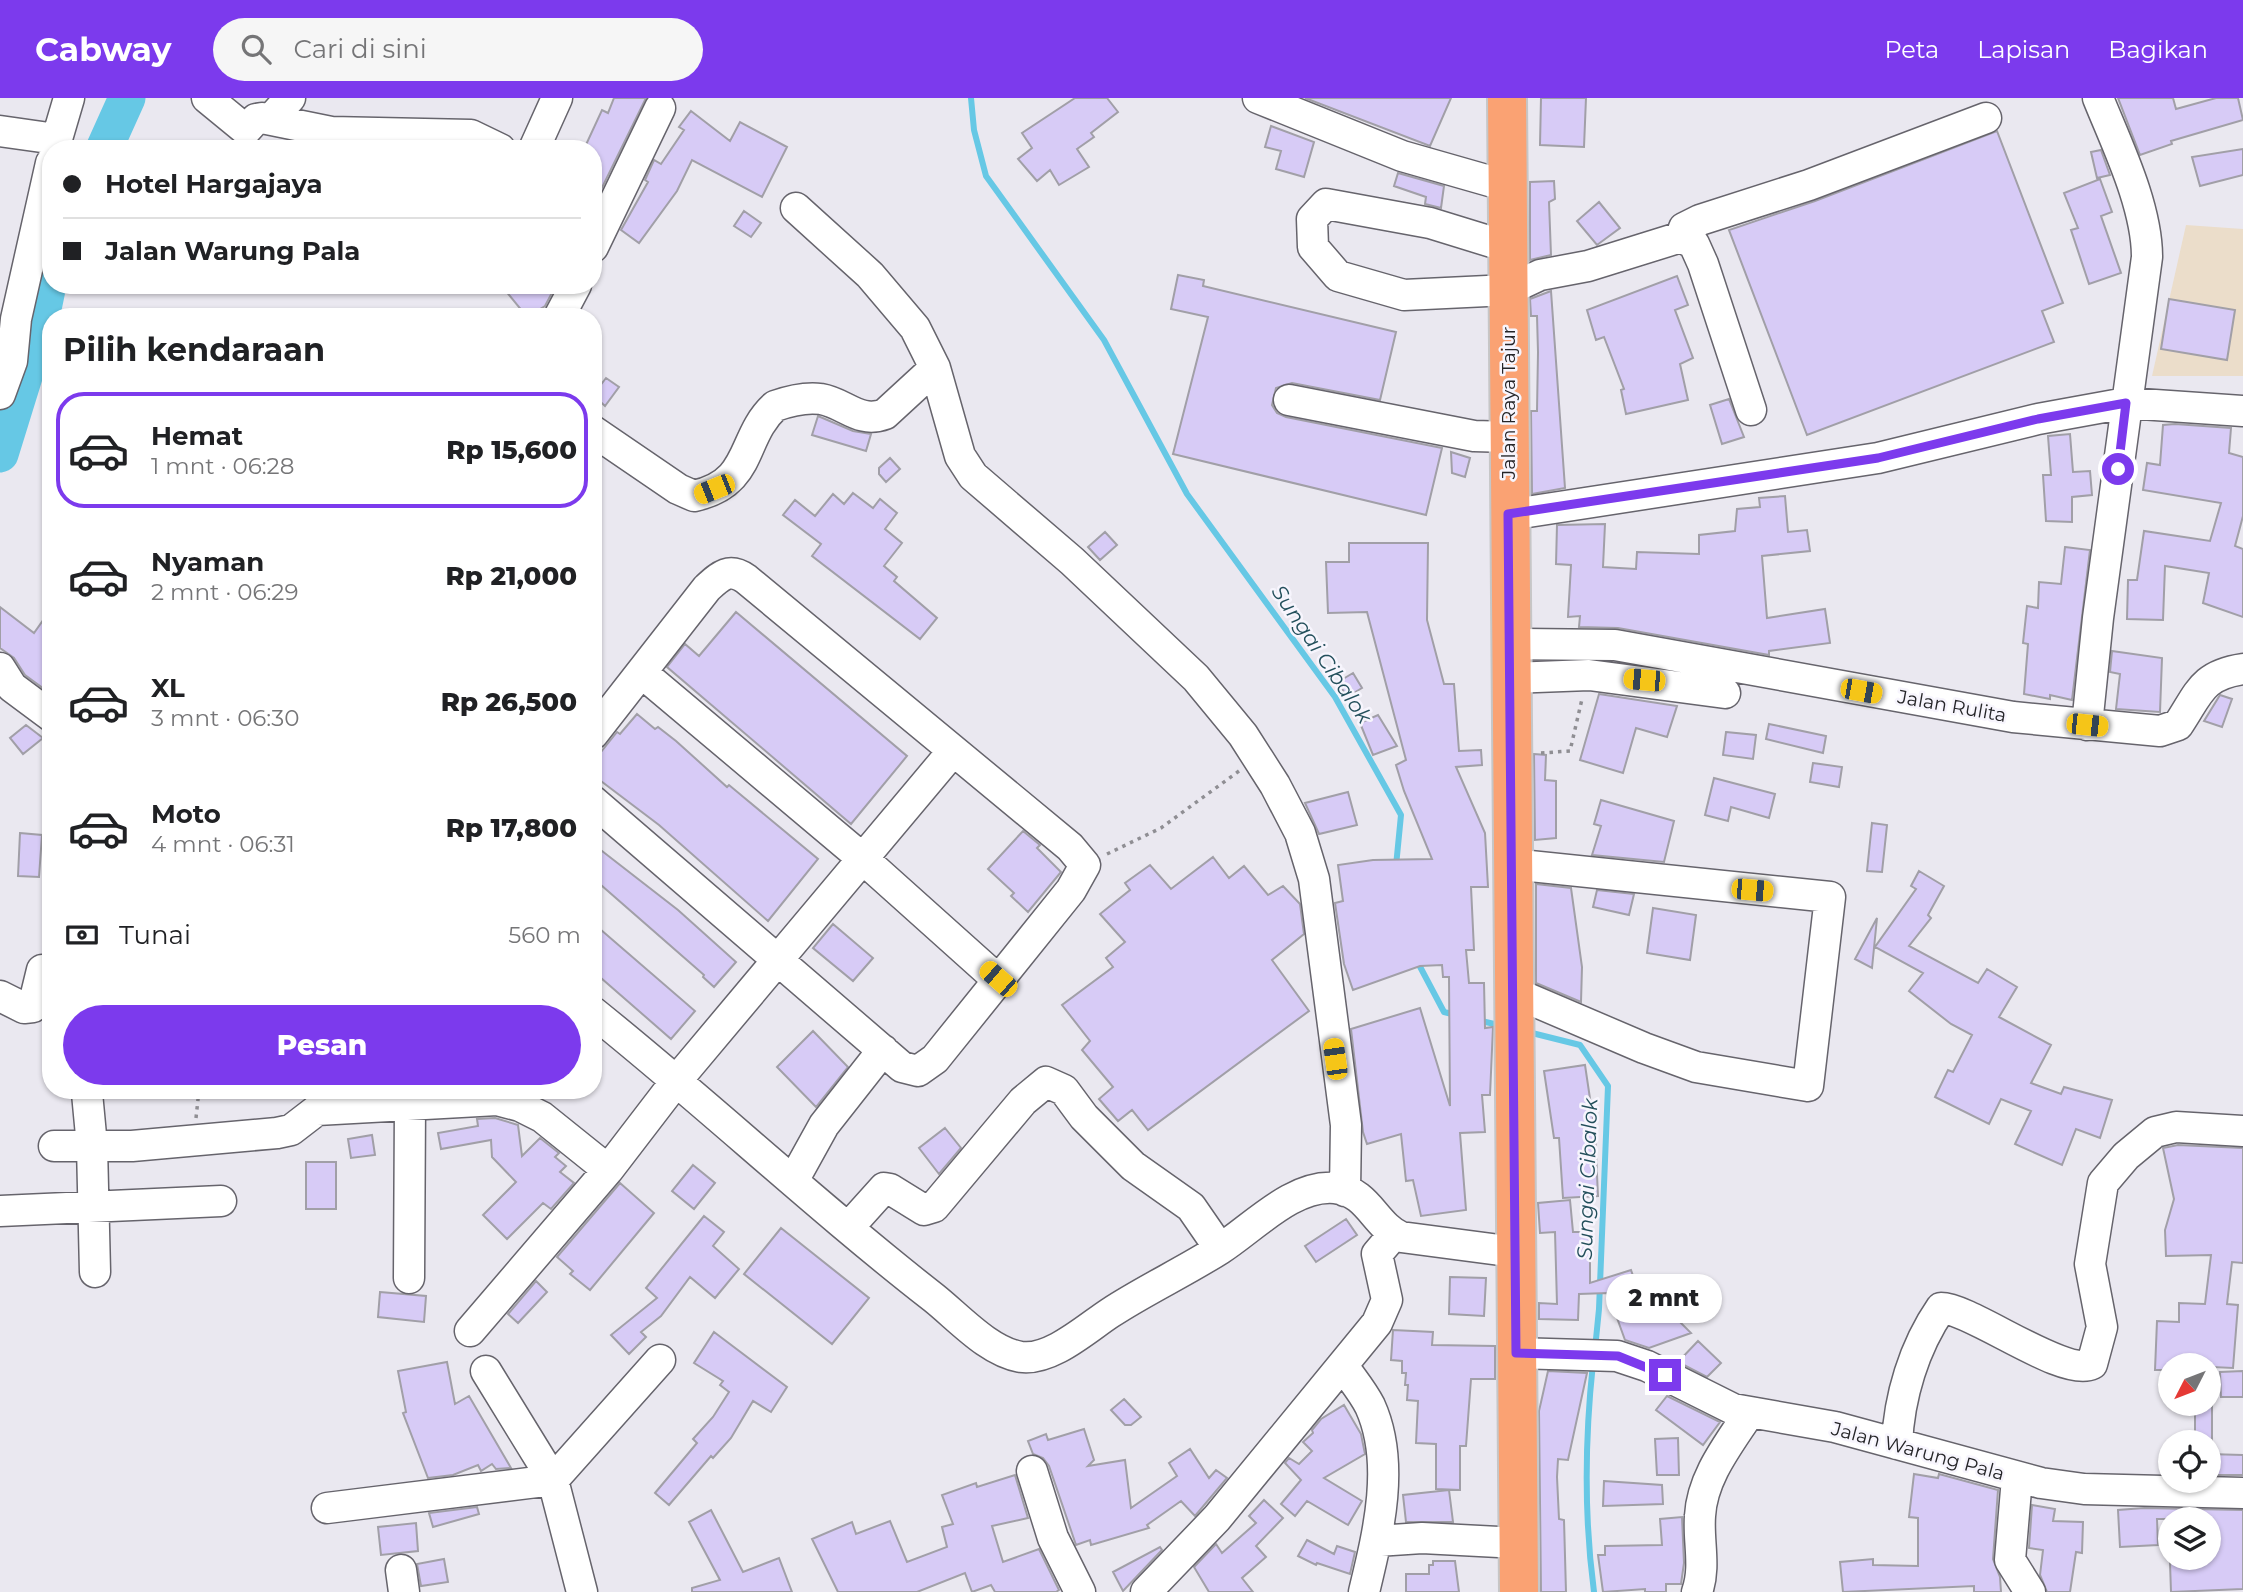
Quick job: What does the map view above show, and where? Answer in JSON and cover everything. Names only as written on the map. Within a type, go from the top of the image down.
[{"type":"highway","name":"Jalan Raya Tajur","points":[[1507,98],[1508,514],[1519,1592]]},
{"type":"street","points":[[56,140],[69,98]]},
{"type":"street","points":[[207,98],[246,130],[256,119],[280,108],[329,140],[471,135],[481,140]]},
{"type":"street","points":[[538,140],[557,98]]},
{"type":"street","points":[[1258,98],[1402,156],[1507,186]]},
{"type":"street","points":[[2087,725],[2091,676],[2147,248],[2124,159],[2098,98]]},
{"type":"street","points":[[602,206],[660,108]]},
{"type":"street","points":[[1681,237],[1684,228],[1700,220],[1809,185],[1986,118]]},
{"type":"street","points":[[0,131],[42,146]]},
{"type":"street","points":[[0,394],[12,361],[21,295],[42,200]]},
{"type":"street","points":[[1508,247],[1430,223],[1325,204],[1312,219],[1313,247],[1338,276],[1404,295],[1508,290],[1540,275],[1578,269],[1681,237],[1694,244],[1703,264],[1751,410]]},
{"type":"street","points":[[796,208],[852,257],[915,327],[935,368],[960,456],[973,475],[1072,562],[1196,678],[1258,757],[1300,833],[1314,879],[1346,1125],[1345,1191]]},
{"type":"street","points":[[602,438],[678,489],[694,496],[725,484],[736,474],[764,420],[775,406],[822,399],[865,418],[874,418],[885,414],[935,368]]},
{"type":"street","points":[[1289,400],[1461,434],[1491,439],[1509,437]]},
{"type":"street","points":[[1508,514],[1878,458],[2038,419],[2126,403],[2243,411]]},
{"type":"street","points":[[602,723],[707,588],[721,575],[733,573],[746,579],[1077,853],[1084,865],[1071,890],[929,1066],[918,1071],[909,1070],[778,962],[602,809]]},
{"type":"street","name":"Jalan Rulita","points":[[1511,661],[1615,645],[1965,709],[2087,725],[2160,731],[2173,729],[2209,680],[2222,673],[2243,669]]},
{"type":"street","points":[[1511,661],[1589,675],[1725,693]]},
{"type":"street","points":[[0,668],[12,687],[42,709]]},
{"type":"street","points":[[642,673],[862,858],[998,979]]},
{"type":"street","points":[[470,1331],[608,1170],[677,1080],[953,751]]},
{"type":"street","points":[[1511,864],[1830,897],[1808,1086],[1696,1067],[1514,998]]},
{"type":"street","points":[[0,996],[24,1009],[33,1007],[42,970]]},
{"type":"street","points":[[602,1019],[677,1080],[848,1228],[994,1345],[1023,1357],[1034,1357],[1054,1348],[1130,1299],[1220,1249],[1298,1197],[1318,1189],[1345,1191],[1362,1198],[1394,1234],[1515,1252]]},
{"type":"street","points":[[793,1181],[824,1125],[883,1050]]},
{"type":"street","points":[[848,1228],[884,1188],[924,1210],[933,1207],[1023,1101],[1046,1082],[1064,1090],[1084,1117],[1133,1166],[1191,1208],[1220,1249]]},
{"type":"street","points":[[88,1099],[95,1223]]},
{"type":"street","points":[[54,1146],[132,1146],[278,1133],[291,1130],[317,1111],[482,1099],[520,1106],[556,1126],[608,1170]]},
{"type":"street","points":[[408,1278],[410,1104]]},
{"type":"street","points":[[1897,1444],[1902,1398],[1916,1357],[1941,1308],[1947,1308],[2036,1351],[2083,1366],[2092,1364],[2102,1327],[2090,1264],[2103,1183],[2126,1156],[2155,1132],[2176,1127],[2243,1131]]},
{"type":"street","points":[[0,1211],[95,1223],[221,1201]]},
{"type":"street","points":[[87,1281],[75,1241],[95,1223]]},
{"type":"street","points":[[1146,1592],[1201,1537],[1343,1366],[1382,1314],[1386,1289],[1377,1254],[1394,1234]]},
{"type":"street","name":"Jalan Warung Pala","points":[[1516,1353],[1594,1354],[1647,1366],[1717,1403],[1749,1413],[1835,1427],[2017,1478],[2084,1489],[2243,1493]]},
{"type":"street","points":[[327,1508],[553,1480],[660,1360]]},
{"type":"street","points":[[1343,1366],[1369,1404],[1381,1449],[1377,1541],[1364,1592]]},
{"type":"street","points":[[486,1371],[553,1480],[582,1592]]},
{"type":"street","points":[[1697,1592],[1702,1575],[1700,1515],[1704,1492],[1713,1469],[1749,1413]]},
{"type":"street","points":[[1032,1471],[1054,1538],[1080,1592]]},
{"type":"street","points":[[2017,1478],[2010,1555],[2029,1592]]},
{"type":"street","points":[[1377,1541],[1422,1538],[1518,1543]]},
{"type":"path","points":[[1511,752],[1570,751],[1589,675]]},
{"type":"path","points":[[1084,865],[1161,828],[1258,757]]},
{"type":"shaded area","points":[[2186,225],[2243,229],[2243,376],[2152,376]]},
{"type":"building","points":[[614,98],[646,98],[602,188],[602,140],[588,140],[602,110],[608,113]]},
{"type":"building","points":[[1075,98],[1107,98],[1118,112],[1091,133],[1094,137],[1077,149],[1089,167],[1059,185],[1050,170],[1037,181],[1018,159],[1032,148],[1022,133]]},
{"type":"building","points":[[1305,98],[1451,98],[1430,146]]},
{"type":"building","points":[[1541,98],[1586,98],[1584,147],[1540,145]]},
{"type":"building","points":[[2118,98],[2173,98],[2176,109],[2216,98],[2238,98],[2243,120],[2171,141],[2172,144],[2140,155]]},
{"type":"building","points":[[691,111],[730,141],[740,122],[787,147],[762,197],[692,160],[677,191],[639,243],[621,230],[648,182],[645,180],[654,160],[661,164],[684,130],[679,127]]},
{"type":"building","points":[[1271,126],[1314,142],[1304,177],[1276,169],[1281,151],[1265,147]]},
{"type":"building","points":[[1997,131],[2063,303],[2042,311],[2054,342],[1807,435],[1729,230],[1815,201]]},
{"type":"building","points":[[2243,149],[2243,175],[2200,186],[2192,157]]},
{"type":"building","points":[[2101,150],[2110,175],[2097,178],[2091,152]]},
{"type":"building","points":[[1398,173],[1444,186],[1441,208],[1425,204],[1426,197],[1394,186]]},
{"type":"building","points":[[2100,179],[2112,212],[2101,216],[2121,273],[2089,284],[2071,230],[2078,228],[2064,193]]},
{"type":"building","points":[[1554,181],[1555,199],[1549,202],[1551,255],[1530,260],[1530,182]]},
{"type":"building","points":[[1599,202],[1620,228],[1597,245],[1577,221]]},
{"type":"building","points":[[744,211],[761,223],[751,237],[734,226]]},
{"type":"building","points":[[1178,275],[1204,280],[1203,286],[1396,332],[1380,400],[1292,383],[1276,388],[1272,405],[1277,413],[1286,417],[1442,448],[1426,515],[1173,454],[1208,317],[1171,309]]},
{"type":"building","points":[[1677,276],[1688,305],[1675,310],[1693,358],[1680,364],[1688,400],[1626,414],[1621,390],[1624,389],[1604,337],[1596,340],[1587,310]]},
{"type":"building","points":[[1551,291],[1565,488],[1532,494],[1531,411],[1537,411],[1538,352],[1537,316],[1531,316],[1530,299]]},
{"type":"building","points":[[508,294],[551,294],[542,308],[520,308]]},
{"type":"building","points":[[2169,299],[2235,310],[2227,360],[2161,349]]},
{"type":"building","points":[[606,378],[619,387],[605,406],[602,403],[602,383]]},
{"type":"building","points":[[1729,399],[1744,437],[1722,444],[1710,405]]},
{"type":"building","points":[[818,416],[853,431],[871,434],[866,451],[812,435]]},
{"type":"building","points":[[2163,425],[2231,428],[2229,453],[2243,457],[2243,516],[2235,546],[2243,549],[2243,617],[2203,603],[2209,573],[2165,566],[2163,620],[2127,619],[2128,580],[2137,580],[2144,531],[2210,541],[2221,503],[2143,490],[2147,463],[2160,465]]},
{"type":"building","points":[[2070,434],[2073,472],[2090,471],[2092,495],[2072,497],[2072,522],[2046,521],[2043,475],[2051,475],[2048,436]]},
{"type":"building","points":[[1451,452],[1470,458],[1465,477],[1452,473]]},
{"type":"building","points":[[890,458],[900,469],[886,482],[879,474],[879,468]]},
{"type":"building","points":[[853,493],[873,508],[880,499],[897,513],[885,529],[902,543],[884,566],[897,577],[894,581],[937,618],[920,639],[812,556],[821,544],[783,515],[795,500],[815,516],[833,494],[844,504]]},
{"type":"building","points":[[1785,496],[1788,532],[1807,530],[1810,551],[1762,556],[1767,618],[1825,609],[1830,643],[1769,651],[1769,655],[1618,628],[1579,627],[1580,616],[1568,617],[1571,565],[1556,564],[1557,525],[1605,524],[1603,567],[1636,569],[1637,552],[1699,554],[1699,535],[1735,531],[1737,509],[1760,507],[1759,498]]},
{"type":"building","points":[[1105,532],[1117,545],[1100,560],[1088,547]]},
{"type":"building","points":[[1349,543],[1428,543],[1427,620],[1444,684],[1454,684],[1459,751],[1481,750],[1482,765],[1456,767],[1485,833],[1488,887],[1471,887],[1474,950],[1466,950],[1469,983],[1484,983],[1485,1028],[1493,1027],[1490,1095],[1482,1095],[1485,1132],[1460,1133],[1466,1210],[1421,1216],[1413,1180],[1406,1181],[1401,1134],[1367,1144],[1363,1132],[1351,1029],[1420,1008],[1450,1106],[1449,977],[1443,977],[1442,965],[1420,966],[1353,990],[1344,964],[1335,903],[1343,901],[1338,865],[1373,860],[1432,859],[1396,765],[1406,760],[1367,612],[1328,613],[1326,562],[1349,562]]},
{"type":"building","points":[[2065,547],[2090,550],[2072,700],[2050,695],[2050,699],[2024,694],[2028,644],[2023,643],[2027,606],[2038,608],[2039,582],[2061,584]]},
{"type":"building","points":[[0,607],[34,633],[42,622],[42,687],[25,675],[14,658],[0,648]]},
{"type":"building","points":[[736,612],[907,756],[851,824],[667,667],[685,644],[699,656]]},
{"type":"building","points":[[2112,651],[2162,658],[2160,712],[2116,709],[2120,674],[2110,672]]},
{"type":"building","points":[[1353,673],[1362,688],[1347,697],[1338,682]]},
{"type":"building","points":[[1599,694],[1677,706],[1667,737],[1636,728],[1623,773],[1580,760]]},
{"type":"building","points":[[2220,695],[2232,699],[2222,727],[2204,721]]},
{"type":"building","points":[[637,714],[655,729],[658,727],[727,787],[729,785],[818,859],[768,921],[659,825],[602,782],[602,751],[617,732],[620,734]]},
{"type":"building","points":[[1378,715],[1397,746],[1373,755],[1360,723]]},
{"type":"building","points":[[1769,724],[1826,736],[1823,753],[1766,739]]},
{"type":"building","points":[[26,725],[42,739],[23,754],[10,738]]},
{"type":"building","points":[[1726,732],[1756,735],[1753,759],[1723,755]]},
{"type":"building","points":[[1534,754],[1546,755],[1545,780],[1556,781],[1556,838],[1535,840]]},
{"type":"building","points":[[1813,763],[1842,767],[1839,787],[1810,782]]},
{"type":"building","points":[[1714,778],[1775,794],[1769,818],[1731,807],[1728,821],[1705,815]]},
{"type":"building","points":[[1348,792],[1357,825],[1319,834],[1305,803]]},
{"type":"building","points":[[1601,800],[1674,821],[1664,862],[1592,855],[1601,826],[1594,824]]},
{"type":"building","points":[[1872,823],[1887,825],[1882,872],[1867,871]]},
{"type":"building","points":[[1023,831],[1040,845],[1037,848],[1061,872],[1028,912],[1011,896],[1014,893],[988,869]]},
{"type":"building","points":[[20,833],[42,835],[39,877],[18,876]]},
{"type":"building","points":[[602,851],[678,910],[736,962],[714,987],[704,975],[602,886]]},
{"type":"building","points":[[1213,857],[1229,878],[1244,866],[1268,895],[1283,886],[1300,904],[1304,934],[1272,960],[1309,1011],[1148,1130],[1132,1110],[1118,1121],[1099,1099],[1113,1087],[1082,1050],[1090,1041],[1062,1005],[1113,967],[1106,958],[1125,942],[1100,914],[1130,890],[1125,883],[1150,865],[1171,889]]},
{"type":"building","points":[[1919,871],[1944,886],[1928,915],[1931,918],[1909,946],[1978,983],[1987,969],[2017,987],[1999,1017],[2051,1045],[2031,1083],[2061,1094],[2064,1087],[2112,1100],[2100,1138],[2076,1129],[2062,1165],[2015,1144],[2031,1111],[2001,1099],[1989,1124],[1935,1097],[1948,1070],[1953,1072],[1972,1035],[1951,1024],[1909,991],[1923,973],[1875,947],[1916,889],[1911,886]]},
{"type":"building","points":[[1536,884],[1571,888],[1582,967],[1581,1002],[1536,983]]},
{"type":"building","points":[[1597,890],[1634,894],[1629,915],[1593,907]]},
{"type":"building","points":[[1653,908],[1696,915],[1690,960],[1647,953]]},
{"type":"building","points":[[1877,918],[1872,968],[1855,959]]},
{"type":"building","points":[[833,924],[873,958],[853,981],[813,948]]},
{"type":"building","points":[[602,931],[695,1011],[671,1039],[602,979]]},
{"type":"building","points":[[813,1031],[848,1067],[816,1107],[777,1067]]},
{"type":"building","points":[[1585,1065],[1595,1132],[1598,1196],[1563,1198],[1559,1138],[1554,1138],[1544,1071]]},
{"type":"building","points":[[495,1118],[518,1125],[522,1156],[540,1138],[559,1153],[555,1157],[566,1166],[560,1172],[574,1183],[551,1209],[543,1203],[507,1239],[483,1215],[516,1182],[492,1157],[491,1140],[441,1149],[438,1133],[478,1126],[477,1119]]},
{"type":"building","points":[[945,1128],[961,1148],[939,1174],[919,1148]]},
{"type":"building","points":[[372,1135],[375,1155],[351,1158],[348,1139]]},
{"type":"building","points":[[2178,1145],[2243,1148],[2243,1263],[2232,1262],[2227,1304],[2238,1305],[2233,1368],[2221,1367],[2221,1353],[2158,1353],[2158,1370],[2155,1370],[2157,1321],[2179,1322],[2179,1303],[2205,1304],[2211,1255],[2166,1256],[2165,1230],[2174,1199],[2163,1148]]},
{"type":"building","points":[[306,1162],[336,1162],[336,1209],[306,1209]]},
{"type":"building","points":[[693,1165],[715,1183],[694,1209],[672,1191]]},
{"type":"building","points":[[620,1183],[654,1213],[590,1290],[570,1274],[573,1271],[557,1257]]},
{"type":"building","points":[[1570,1200],[1573,1232],[1590,1232],[1590,1283],[1631,1270],[1644,1308],[1661,1290],[1673,1301],[1666,1308],[1691,1333],[1649,1348],[1625,1340],[1608,1293],[1579,1294],[1578,1320],[1539,1319],[1539,1303],[1557,1304],[1555,1232],[1540,1233],[1538,1203]]},
{"type":"building","points":[[704,1216],[724,1232],[713,1246],[739,1269],[715,1298],[690,1277],[661,1316],[641,1332],[646,1337],[629,1354],[611,1335],[657,1298],[646,1288]]},
{"type":"building","points":[[1346,1219],[1357,1235],[1316,1262],[1305,1246]]},
{"type":"building","points":[[781,1228],[869,1298],[832,1344],[744,1274]]},
{"type":"building","points":[[1450,1277],[1486,1278],[1484,1316],[1449,1314]]},
{"type":"building","points":[[536,1281],[547,1292],[518,1323],[508,1314]]},
{"type":"building","points":[[380,1292],[426,1296],[424,1322],[378,1317]]},
{"type":"building","points":[[1393,1330],[1433,1332],[1432,1345],[1495,1346],[1495,1379],[1471,1379],[1466,1446],[1460,1446],[1460,1490],[1436,1489],[1436,1444],[1416,1443],[1418,1401],[1407,1400],[1408,1385],[1405,1385],[1406,1373],[1402,1373],[1402,1361],[1391,1360]]},
{"type":"building","points":[[714,1332],[787,1387],[771,1412],[753,1401],[731,1438],[713,1458],[711,1456],[669,1505],[655,1493],[697,1443],[693,1439],[713,1417],[729,1392],[720,1385],[723,1381],[694,1363]]},
{"type":"building","points":[[1698,1341],[1721,1363],[1707,1377],[1678,1362]]},
{"type":"building","points":[[447,1362],[455,1404],[469,1396],[511,1468],[496,1469],[492,1464],[481,1471],[478,1465],[453,1475],[428,1478],[403,1413],[406,1412],[398,1371]]},
{"type":"building","points":[[1548,1371],[1587,1373],[1568,1460],[1558,1459],[1559,1519],[1564,1520],[1566,1592],[1541,1592],[1539,1411]]},
{"type":"building","points":[[2243,1371],[2243,1397],[2221,1397],[2221,1372]]},
{"type":"building","points":[[1667,1396],[1720,1422],[1703,1445],[1656,1410]]},
{"type":"building","points":[[1124,1399],[1141,1417],[1131,1425],[1125,1425],[1111,1410]]},
{"type":"building","points":[[1344,1405],[1361,1434],[1365,1454],[1324,1478],[1362,1501],[1348,1525],[1307,1501],[1295,1516],[1281,1504],[1301,1480],[1285,1463],[1289,1458],[1299,1464],[1312,1451],[1303,1442],[1313,1433],[1312,1430],[1321,1419]]},
{"type":"building","points":[[2195,1416],[2212,1416],[2212,1430],[2195,1430]]},
{"type":"building","points":[[1084,1429],[1094,1460],[1088,1466],[1125,1460],[1131,1508],[1177,1476],[1169,1463],[1190,1449],[1209,1478],[1216,1470],[1227,1478],[1195,1516],[1181,1501],[1147,1525],[1149,1528],[1091,1545],[1090,1540],[1076,1545],[1049,1466],[1043,1458],[1033,1454],[1028,1441],[1046,1434],[1048,1440]]},
{"type":"building","points":[[1678,1438],[1679,1475],[1657,1475],[1655,1439]]},
{"type":"building","points":[[2221,1454],[2243,1455],[2243,1475],[2221,1475]]},
{"type":"building","points":[[1914,1474],[1938,1478],[1939,1474],[1998,1490],[1993,1559],[2000,1577],[2001,1592],[1974,1592],[1974,1586],[1843,1592],[1840,1562],[1873,1559],[1873,1565],[1918,1566],[1918,1518],[1909,1517]]},
{"type":"building","points":[[1015,1475],[1028,1518],[992,1526],[1003,1562],[1039,1549],[1059,1590],[1056,1592],[995,1592],[991,1585],[972,1592],[965,1573],[917,1592],[838,1592],[812,1539],[852,1522],[856,1534],[890,1521],[907,1562],[947,1547],[942,1527],[953,1524],[942,1495],[976,1483],[977,1487]]},
{"type":"building","points":[[1604,1481],[1662,1485],[1663,1504],[1603,1506]]},
{"type":"building","points":[[1449,1490],[1453,1522],[1406,1522],[1403,1495]]},
{"type":"building","points":[[1264,1500],[1283,1518],[1256,1546],[1266,1557],[1242,1578],[1253,1592],[1209,1592],[1194,1567],[1216,1544],[1222,1553],[1256,1523],[1249,1516]]},
{"type":"building","points":[[2032,1505],[2055,1509],[2053,1521],[2083,1522],[2082,1553],[2076,1552],[2070,1592],[2047,1592],[2040,1575],[2043,1550],[2029,1548]]},
{"type":"building","points":[[477,1507],[479,1514],[433,1527],[429,1513]]},
{"type":"building","points":[[2158,1508],[2158,1545],[2120,1547],[2118,1510]]},
{"type":"building","points":[[711,1510],[743,1572],[779,1558],[792,1592],[692,1592],[692,1588],[720,1580],[689,1522]]},
{"type":"building","points":[[2221,1510],[2243,1510],[2243,1589],[2171,1592],[2170,1570],[2221,1570]]},
{"type":"building","points":[[1682,1517],[1684,1563],[1681,1584],[1666,1584],[1666,1592],[1645,1592],[1645,1589],[1603,1592],[1598,1555],[1605,1555],[1605,1546],[1662,1545],[1660,1519]]},
{"type":"building","points":[[416,1523],[418,1551],[381,1555],[378,1527]]},
{"type":"building","points":[[1307,1540],[1334,1554],[1337,1546],[1355,1552],[1350,1574],[1317,1563],[1316,1565],[1298,1556]]},
{"type":"building","points":[[1160,1547],[1162,1550],[1123,1591],[1113,1572]]},
{"type":"building","points":[[444,1559],[448,1582],[421,1586],[417,1564]]},
{"type":"building","points":[[1433,1561],[1455,1561],[1459,1592],[1406,1592],[1406,1574],[1429,1574],[1429,1565],[1433,1565]]},
{"type":"waterway","points":[[108,140],[127,98]]},
{"type":"waterway","name":"Sungai Cibalok","points":[[971,98],[974,130],[986,176],[1104,340],[1187,494],[1335,697],[1401,815],[1396,866]]},
{"type":"waterway","points":[[43,308],[46,294]]},
{"type":"waterway","points":[[0,454],[42,314]]},
{"type":"waterway","name":"Sungai Cibalok","points":[[1417,961],[1444,1012],[1456,1015]]},
{"type":"waterway","name":"Sungai Cibalok","points":[[1477,1020],[1503,1026]]},
{"type":"waterway","name":"Sungai Cibalok","points":[[1528,1032],[1580,1045],[1608,1086],[1595,1349]]},
{"type":"waterway","name":"Sungai Cibalok","points":[[1593,1363],[1587,1478],[1588,1535],[1594,1592]]},
{"type":"route","points":[[1665,1375],[1618,1356],[1516,1353],[1508,514],[1878,458],[2038,419],[2126,403],[2118,469]]}]
